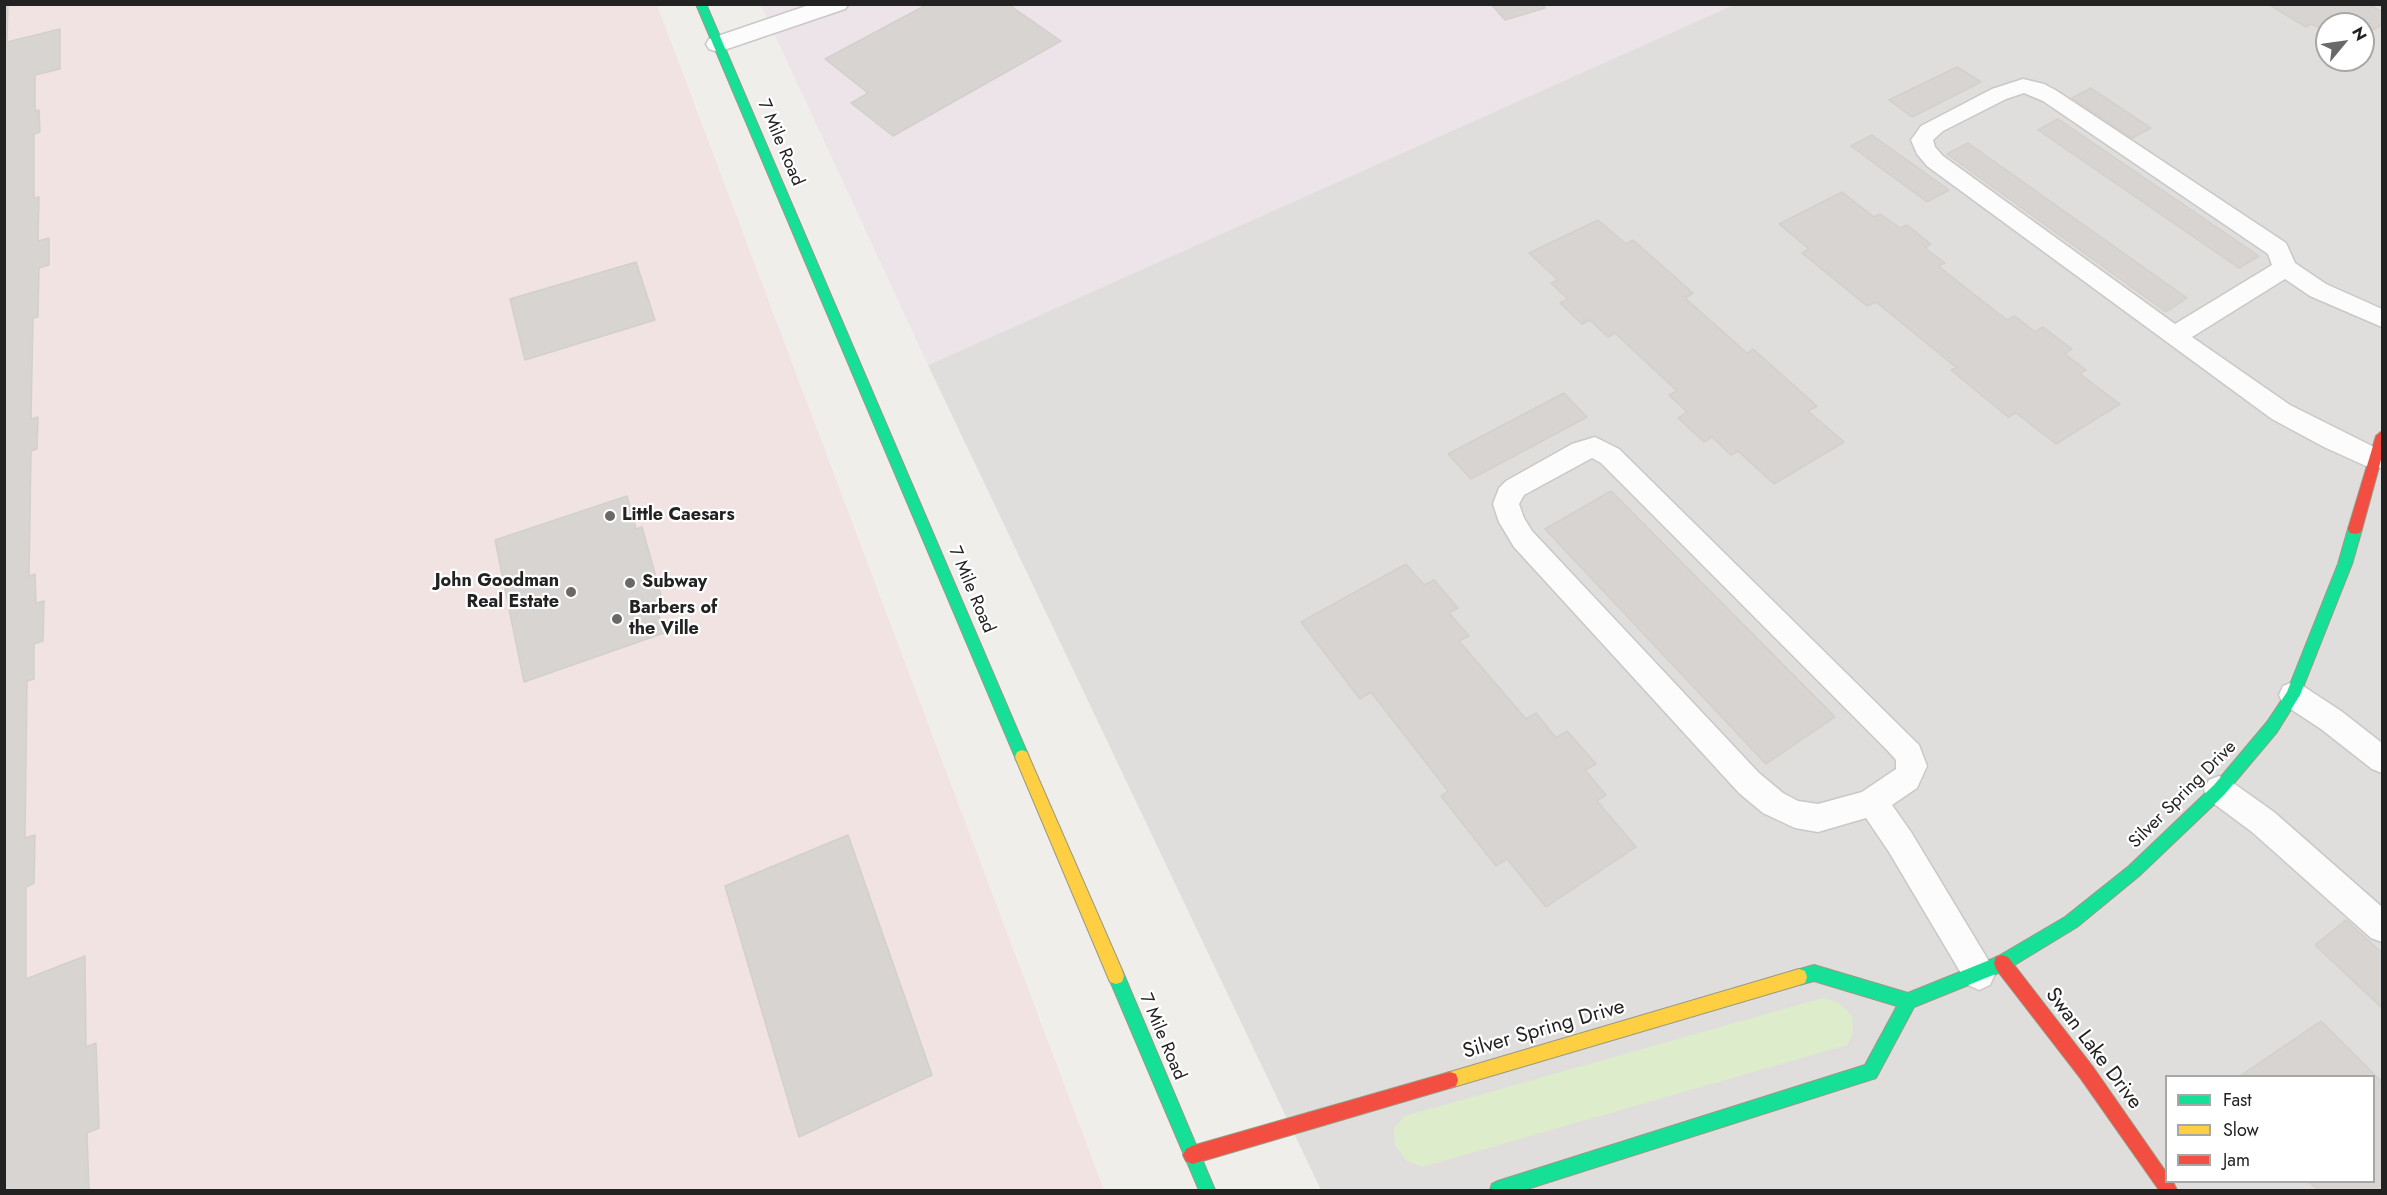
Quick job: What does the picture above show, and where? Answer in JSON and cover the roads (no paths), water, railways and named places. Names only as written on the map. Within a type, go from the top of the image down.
[{"type":"street","name":"7 Mile Road","points":[[701,4],[1207,1191]]},
{"type":"street","points":[[718,44],[837,4]]},
{"type":"street","name":"Silver Spring Drive","points":[[1192,1155],[1814,973],[1908,1001],[1991,968],[2071,922],[2134,871],[2219,790],[2272,727],[2293,695],[2345,564],[2382,436]]},
{"type":"street","name":"Swan Lake Drive","points":[[1991,968],[2087,1073],[2169,1191]]},
{"type":"street","points":[[1498,1191],[1870,1072],[1908,1001]]},
{"type":"lane","points":[[2375,459],[2333,440],[2281,411],[2174,336],[1935,161],[1925,149],[1922,140],[1928,131],[2011,89],[2023,86],[2037,89],[2278,249],[2285,268],[2318,290],[2382,318]]},
{"type":"lane","points":[[2174,336],[2285,268]]},
{"type":"lane","points":[[1595,447],[1610,456],[1909,754],[1911,766],[1907,778],[1872,802],[1848,811],[1818,818],[1796,814],[1773,803],[1757,790],[1523,539],[1512,522],[1506,504],[1508,495],[1515,488],[1587,448],[1595,447]]},
{"type":"lane","points":[[2293,695],[2331,720],[2382,760]]},
{"type":"lane","points":[[2219,790],[2263,822],[2382,927]]},
{"type":"lane","points":[[1872,802],[1991,968]]},
{"type":"place","name":"Little Caesars","points":[[610,516]]},
{"type":"place","name":"Subway","points":[[630,583]]},
{"type":"place","name":"John Goodman Real Estate","points":[[571,592]]},
{"type":"place","name":"Barbers of the Ville","points":[[617,619]]}]
